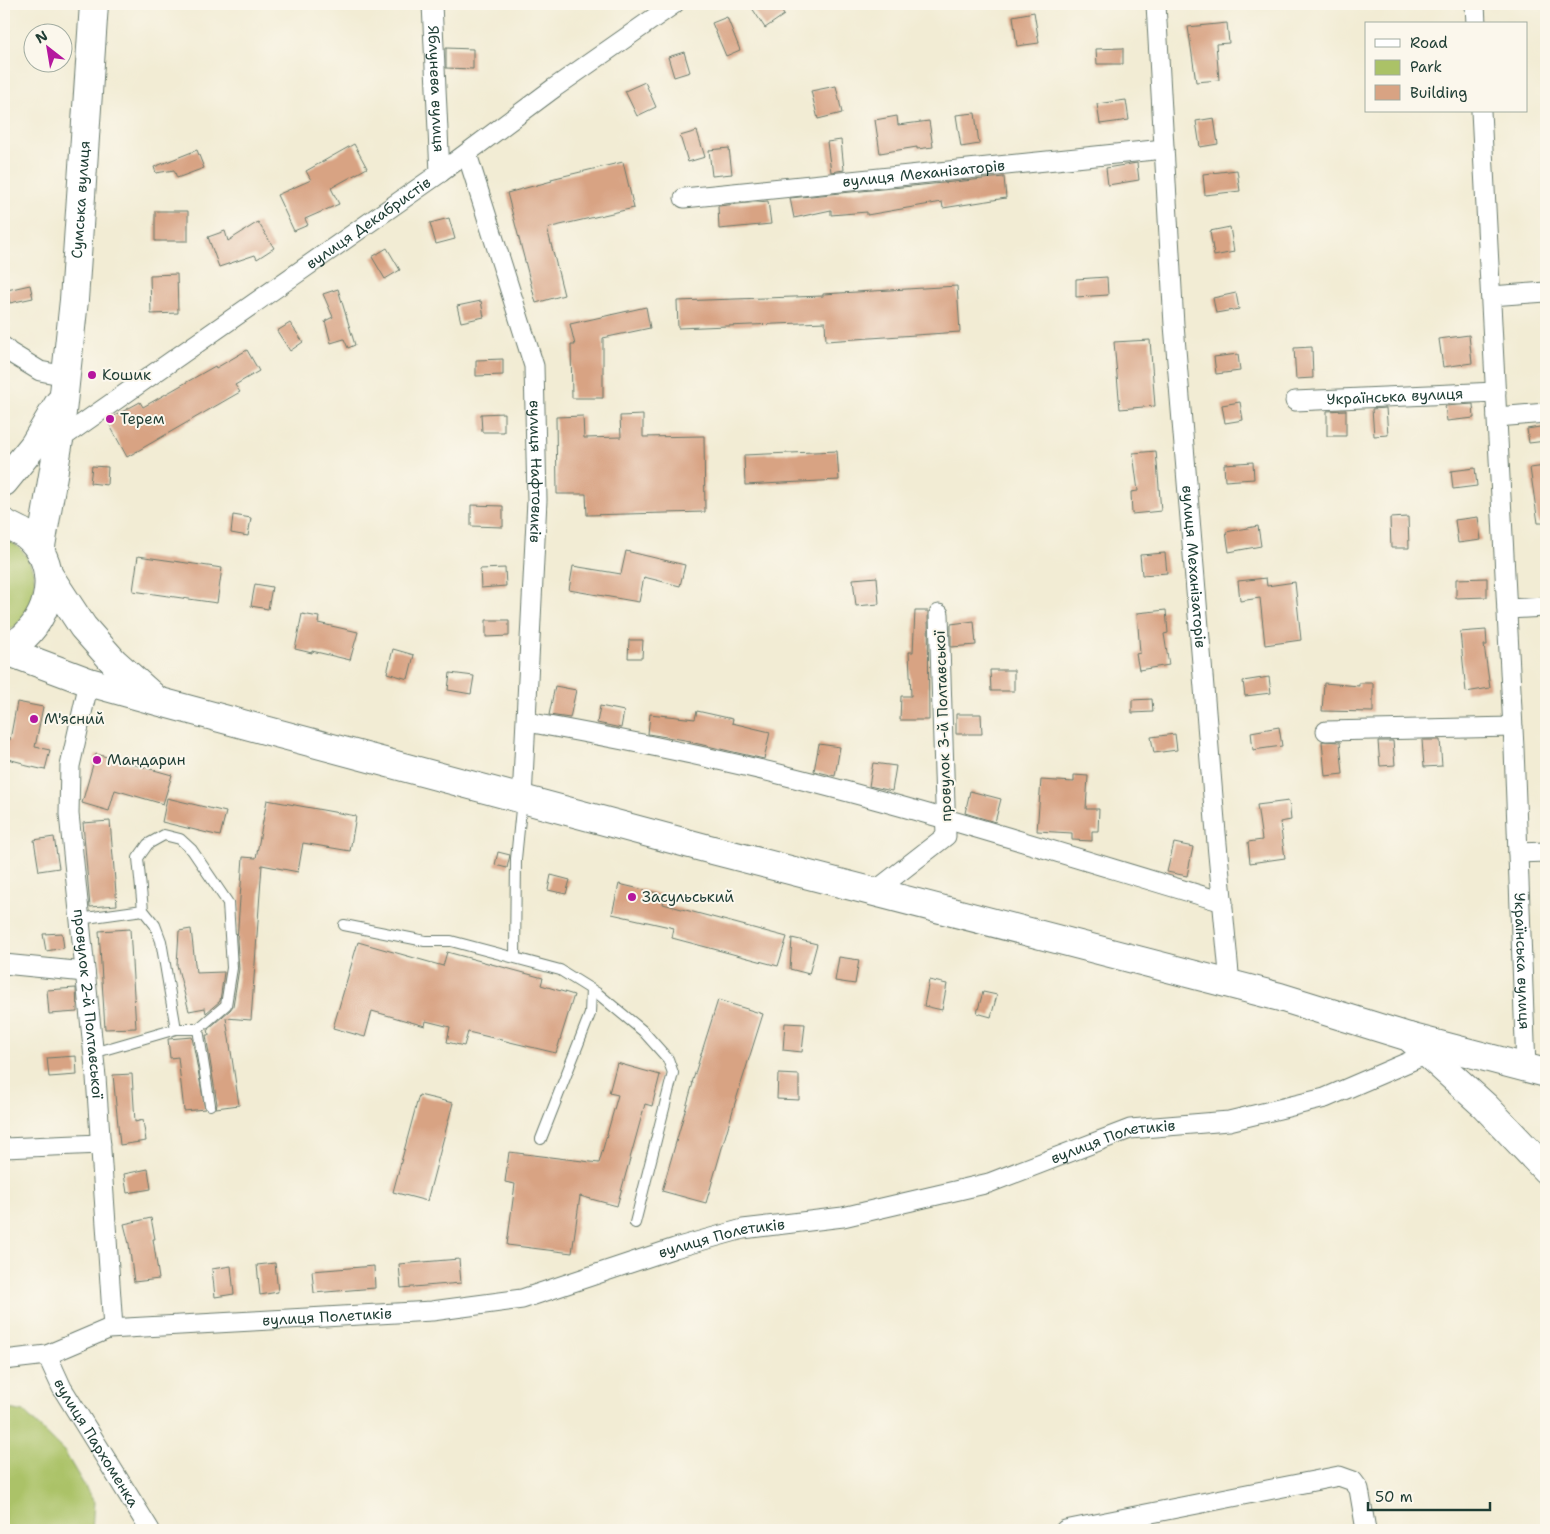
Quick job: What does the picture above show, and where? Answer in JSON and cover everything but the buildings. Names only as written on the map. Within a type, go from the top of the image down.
[{"type":"main road","name":"Сумська вулиця","points":[[4,649],[23,639],[39,621],[48,599],[44,563],[74,300],[94,4]]},
{"type":"main road","points":[[4,482],[34,445],[65,386]]},
{"type":"main road","points":[[4,523],[25,534],[83,627],[114,662],[157,701]]},
{"type":"main road","points":[[4,649],[89,682],[157,701],[874,892],[1280,997],[1418,1046],[1536,1071]]},
{"type":"main road","points":[[1418,1046],[1485,1106],[1546,1170]]},
{"type":"street","name":"Яблунева вулиця","points":[[432,4],[440,173]]},
{"type":"street","name":"вулиця Декабристів","points":[[59,440],[467,154],[554,88],[674,4]]},
{"type":"street","name":"вулиця Механізаторів","points":[[1156,4],[1174,325],[1230,984]]},
{"type":"street","points":[[1475,4],[1476,22]]},
{"type":"street","name":"Українська вулиця","points":[[1481,112],[1498,417],[1518,853],[1536,1071]]},
{"type":"street","name":"вулиця Механізаторів","points":[[684,198],[1164,149]]},
{"type":"street","name":"вулиця Нафтовиків","points":[[467,154],[534,366],[537,500],[522,799]]},
{"type":"street","points":[[1491,296],[1546,292]]},
{"type":"street","points":[[4,346],[9,352],[65,386]]},
{"type":"street","name":"Українська вулиця","points":[[1295,401],[1496,392]]},
{"type":"street","points":[[1498,417],[1546,413]]},
{"type":"street","points":[[1507,608],[1546,606]]},
{"type":"street","name":"провулок 3-й Полтавської","points":[[874,892],[946,836],[939,614]]},
{"type":"street","name":"провулок 2-й Полтавської","points":[[89,682],[70,766],[68,814],[93,1053],[113,1328]]},
{"type":"street","points":[[527,722],[617,738],[779,774],[946,820],[1223,902]]},
{"type":"street","points":[[1326,731],[1513,727]]},
{"type":"street","points":[[1518,853],[1546,852]]},
{"type":"street","points":[[4,964],[85,972]]},
{"type":"street","name":"вулиця Полетиків","points":[[4,1360],[47,1355],[113,1328],[432,1311],[522,1299],[675,1248],[743,1229],[843,1217],[989,1183],[1130,1128],[1229,1121],[1325,1098],[1418,1046]]},
{"type":"street","points":[[4,1148],[100,1144]]},
{"type":"street","name":"вулиця Пархоменка","points":[[47,1355],[62,1388],[150,1530]]},
{"type":"street","points":[[1065,1530],[1339,1476],[1353,1481],[1359,1489],[1366,1530]]},
{"type":"lane","points":[[516,958],[516,859],[522,799]]},
{"type":"lane","points":[[93,1053],[176,1029],[198,1029],[226,1005],[232,968],[228,903],[192,850],[180,839],[164,835],[148,844],[138,858],[143,910],[155,925],[161,941],[176,1029]]},
{"type":"lane","points":[[79,919],[143,910]]},
{"type":"lane","points":[[344,925],[425,941],[451,941],[560,970],[591,989],[643,1031],[668,1059],[673,1073],[635,1223]]},
{"type":"lane","points":[[541,1139],[590,1014],[591,989]]},
{"type":"lane","points":[[198,1029],[210,1104]]},
{"type":"green space","points":[[4,537],[18,547],[27,557],[35,582],[32,603],[27,612],[21,621],[4,633]]},
{"type":"green space","points":[[4,1408],[24,1412],[64,1451],[94,1502],[92,1530],[4,1530]]},
{"type":"place","name":"Кошик","points":[[92,375]]},
{"type":"place","name":"Терем","points":[[110,419]]},
{"type":"place","name":"М'ясний","points":[[34,719]]},
{"type":"place","name":"Мандарин","points":[[97,760]]},
{"type":"place","name":"Засульський","points":[[632,897]]}]
